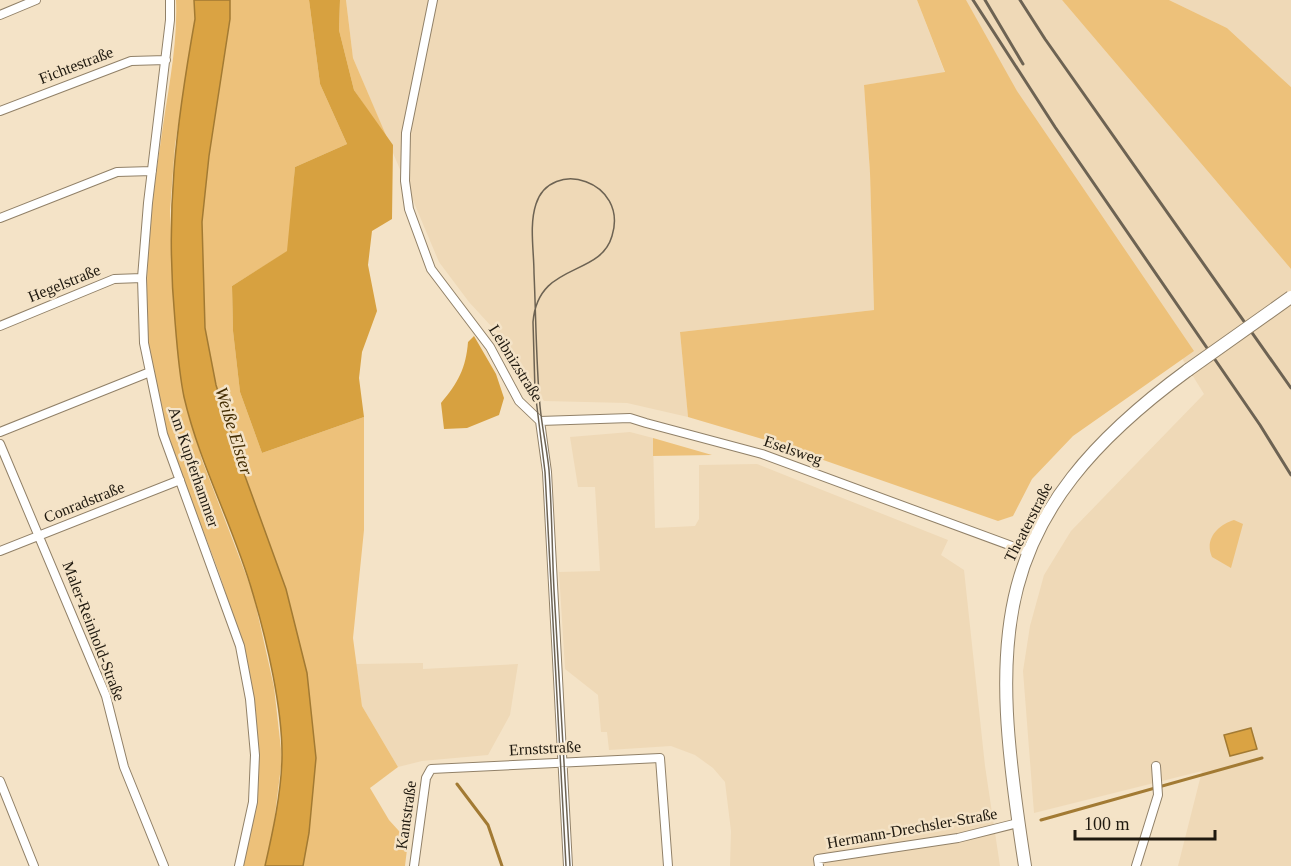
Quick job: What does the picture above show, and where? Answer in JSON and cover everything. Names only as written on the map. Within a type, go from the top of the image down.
[{"type":"main road","name":"Theaterstraße","points":[[1025,866],[1007,740],[1006,647],[1016,586],[1028,552],[1053,504],[1092,452],[1150,398],[1291,297]]},
{"type":"street","points":[[0,15],[36,0]]},
{"type":"street","name":"Am Kupferhammer","points":[[170,0],[166,60],[142,278],[144,342],[163,434],[240,646],[250,699],[255,755],[253,802],[239,866]]},
{"type":"street","name":"Leibnizstraße","points":[[433,0],[406,133],[405,181],[409,209],[423,255],[431,268],[490,346],[519,401],[540,421],[548,472],[568,866]]},
{"type":"street","name":"Fichtestraße","points":[[0,111],[131,61],[166,60]]},
{"type":"street","points":[[0,218],[117,172],[152,171]]},
{"type":"street","name":"Hegelstraße","points":[[0,326],[114,279],[142,278]]},
{"type":"street","points":[[0,432],[150,372]]},
{"type":"street","name":"Eselsweg","points":[[540,421],[630,418],[762,454],[1028,552]]},
{"type":"street","name":"Maler-Reinhold-Straße","points":[[0,444],[106,696],[124,767],[164,866]]},
{"type":"street","name":"Conradstraße","points":[[0,551],[180,480]]},
{"type":"street","name":"Ernststraße","points":[[431,769],[660,758],[668,866]]},
{"type":"street","points":[[1136,866],[1158,795],[1156,766]]},
{"type":"street","name":"Kantstraße","points":[[414,866],[426,778],[431,769]]},
{"type":"street","points":[[0,781],[34,866]]},
{"type":"street","name":"Hermann-Drechsler-Straße","points":[[819,866],[818,859],[958,838],[1018,823]]},
{"type":"shaded area","points":[[176,0],[194,0],[195,19],[175,145],[170,211],[177,338],[184,396],[202,460],[253,593],[274,687],[282,758],[273,831],[265,866],[243,866],[256,808],[259,774],[249,685],[227,597],[165,426],[151,365],[147,310],[149,237],[174,53]]},
{"type":"shaded area","points":[[194,0],[230,0],[230,19],[209,156],[202,222],[205,328],[216,385],[245,476],[286,589],[307,673],[316,758],[309,833],[303,866],[265,866],[276,813],[282,759],[277,698],[269,654],[253,594],[191,423],[179,369],[172,281],[172,206],[182,96],[195,19]]},
{"type":"shaded area","points":[[230,0],[309,0],[320,84],[347,144],[295,167],[288,251],[232,286],[233,331],[240,392],[262,453],[364,417],[364,530],[353,638],[362,706],[398,767],[370,788],[389,820],[408,841],[405,866],[303,866],[309,833],[286,589],[245,476],[216,385],[205,328],[202,222],[209,156],[230,19]]},
{"type":"shaded area","points":[[309,0],[340,0],[339,30],[354,90],[393,145],[392,219],[372,231],[368,265],[377,311],[362,352],[359,378],[364,417],[262,453],[240,392],[233,331],[232,286],[287,251],[295,167],[347,144],[320,84]]},
{"type":"shaded area","points":[[340,0],[346,0],[353,58],[388,140],[354,90],[339,30]]},
{"type":"shaded area","points":[[346,0],[917,0],[945,73],[864,85],[870,173],[874,310],[680,332],[688,417],[627,403],[544,401],[502,338],[469,302],[439,262],[353,58]]},
{"type":"shaded area","points":[[917,0],[966,0],[1017,91],[1194,351],[1073,436],[1032,479],[1013,516],[998,521],[766,440],[688,417],[680,332],[874,310],[870,173],[864,85],[945,72]]},
{"type":"shaded area","points":[[960,0],[1062,0],[1291,269],[1291,866],[1178,866],[1202,771],[1034,813],[1023,671],[1030,626],[1044,575],[1071,531],[1204,394]]},
{"type":"shaded area","points":[[1062,0],[1169,0],[1227,28],[1291,87],[1291,269]]},
{"type":"shaded area","points":[[1169,0],[1291,0],[1291,87],[1227,28]]},
{"type":"shaded area","points":[[474,336],[496,374],[504,398],[499,415],[467,428],[444,429],[441,403],[460,375],[468,342]]},
{"type":"shaded area","points":[[630,432],[653,438],[655,528],[695,526],[699,519],[699,465],[757,464],[948,540],[941,555],[964,570],[985,766],[1000,866],[730,866],[731,831],[725,782],[713,768],[695,755],[671,746],[609,750],[607,732],[601,732],[598,695],[565,669],[559,572],[600,571],[595,487],[578,487],[570,437]]},
{"type":"shaded area","points":[[653,438],[712,455],[653,456]]},
{"type":"shaded area","points":[[1234,520],[1243,524],[1231,568],[1212,557],[1210,544],[1218,529]]},
{"type":"shaded area","points":[[423,663],[423,669],[518,664],[510,715],[488,755],[422,761],[398,767],[362,706],[356,664]]},
{"type":"shaded area","points":[[1251,728],[1257,749],[1230,756],[1224,735]]},
{"type":"waterway","points":[[1041,820],[1262,758]]},
{"type":"waterway","points":[[457,784],[488,825],[502,866]]},
{"type":"tram line","points":[[566,866],[545,472],[535,391],[533,322],[537,303],[546,289],[557,279],[595,259],[605,249],[612,236],[614,217],[609,201],[599,189],[586,182],[571,179],[557,181],[544,190],[536,204],[532,229],[535,290],[535,306],[536,323],[536,340],[538,373],[550,485],[570,866]]},
{"type":"railway","points":[[973,0],[1055,127],[1260,425],[1291,475]]},
{"type":"railway","points":[[985,0],[1023,64]]},
{"type":"railway","points":[[1020,0],[1045,39],[1291,388]]},
{"type":"water label","name":"Weiße Elster","points":[[234,431]]}]
